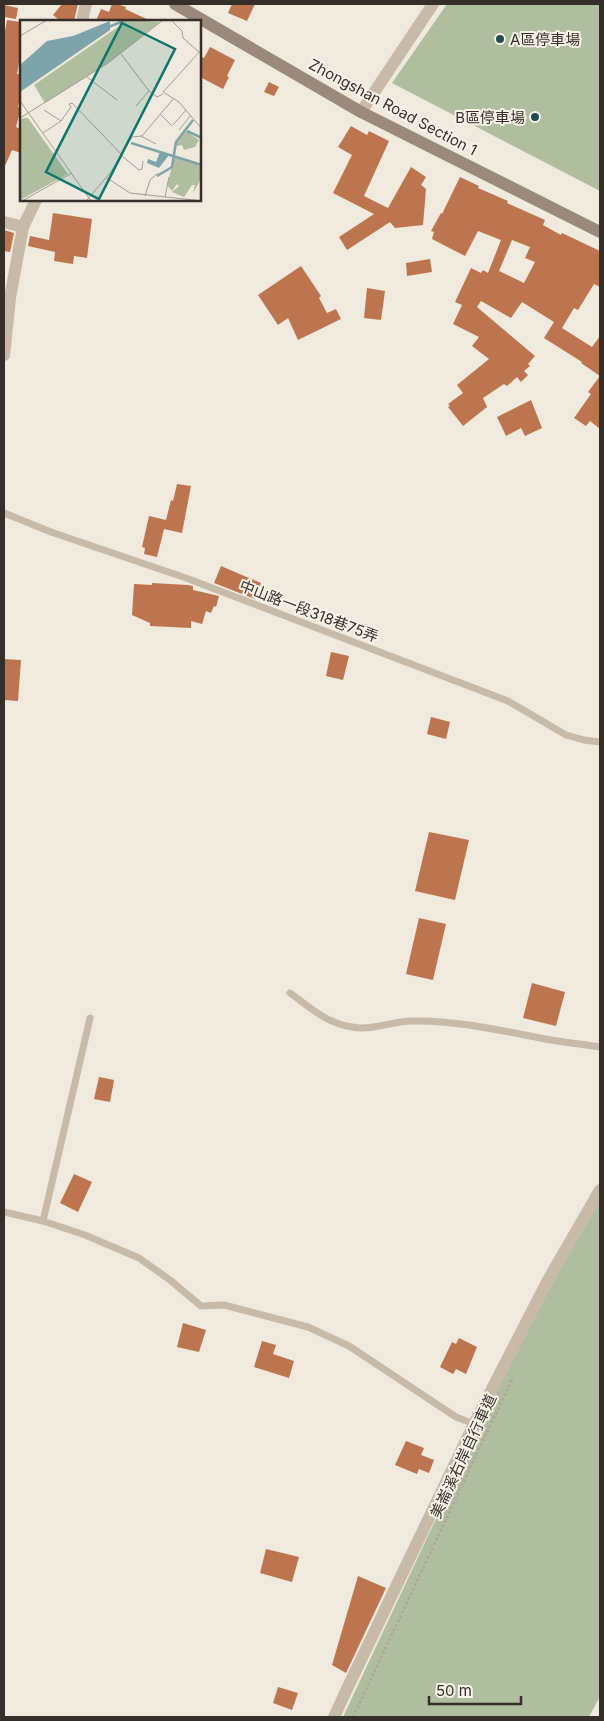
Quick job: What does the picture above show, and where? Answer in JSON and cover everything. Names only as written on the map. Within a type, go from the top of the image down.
[{"type":"street","points":[[82,20],[86,4]]},
{"type":"street","name":"Zhongshan Road Section 1","points":[[175,4],[360,112],[600,232]]},
{"type":"street","points":[[360,112],[433,4]]},
{"type":"street","points":[[4,355],[10,298],[23,228],[36,201]]},
{"type":"street","points":[[4,222],[23,228]]},
{"type":"street","points":[[334,1717],[474,1424],[548,1280],[600,1190]]},
{"type":"lane","name":"中山路一段318巷75弄","points":[[4,513],[52,532],[186,578],[508,700],[566,735],[600,742]]},
{"type":"lane","points":[[290,993],[327,1020],[353,1028],[375,1028],[411,1021],[442,1023],[507,1030],[552,1040],[600,1046]]},
{"type":"lane","points":[[43,1221],[90,1018]]},
{"type":"lane","points":[[4,1212],[43,1221],[139,1258],[170,1280],[201,1306],[224,1304],[308,1327],[349,1346],[456,1417],[474,1424]]},
{"type":"path","name":"美崙溪右岸自行車道","points":[[353,1717],[515,1375]]},
{"type":"green space","points":[[447,4],[600,4],[600,191],[392,83]]},
{"type":"green space","points":[[600,1192],[600,1696],[589,1717],[343,1717],[548,1280]]},
{"type":"building","points":[[62,4],[78,4],[74,20],[59,20],[53,15]]},
{"type":"building","points":[[112,4],[117,4],[149,20],[96,20],[101,9],[109,12]]},
{"type":"building","points":[[232,4],[255,4],[247,21],[228,13]]},
{"type":"building","points":[[4,5],[18,8],[16,19],[4,17]]},
{"type":"building","points":[[7,20],[20,22],[20,57],[17,74],[20,75],[18,107],[20,108],[20,112],[16,127],[20,129],[20,153],[12,150],[4,168],[4,37]]},
{"type":"building","points":[[210,47],[235,60],[223,89],[201,78],[201,56],[204,58]]},
{"type":"building","points":[[269,82],[279,87],[274,96],[264,92]]},
{"type":"building","points":[[351,126],[367,135],[369,131],[389,141],[364,196],[388,208],[411,167],[426,177],[421,185],[426,189],[423,225],[395,228],[390,222],[347,250],[339,237],[374,214],[333,193],[352,155],[338,147]]},
{"type":"building","points":[[460,177],[479,186],[478,188],[508,201],[507,203],[545,220],[543,225],[561,235],[562,233],[600,251],[600,287],[594,284],[578,310],[574,308],[562,328],[592,347],[600,336],[600,376],[544,338],[554,322],[522,302],[511,318],[481,301],[477,307],[535,356],[528,364],[530,366],[524,371],[528,375],[521,382],[517,377],[507,386],[504,384],[483,398],[487,407],[463,426],[448,407],[450,406],[448,404],[463,393],[457,385],[489,359],[472,346],[479,337],[453,324],[462,305],[455,302],[471,268],[481,273],[483,270],[488,273],[501,240],[478,231],[465,256],[432,239],[434,232],[431,231],[442,214]],"holes":[[[512,240],[530,247],[525,258],[535,262],[524,283],[499,271]]]},
{"type":"building","points":[[53,213],[92,219],[87,258],[74,256],[73,264],[54,261],[55,252],[28,246],[30,236],[49,240]]},
{"type":"building","points":[[4,230],[14,233],[10,252],[4,251]]},
{"type":"building","points":[[430,259],[432,272],[407,276],[406,263]]},
{"type":"building","points":[[301,266],[321,296],[319,298],[327,313],[336,309],[341,319],[298,340],[288,318],[278,325],[258,295]]},
{"type":"building","points":[[367,288],[385,291],[381,320],[364,318]]},
{"type":"building","points":[[600,376],[600,429],[590,421],[586,426],[574,418],[591,394],[588,392]]},
{"type":"building","points":[[531,400],[542,428],[525,436],[521,428],[506,436],[497,417]]},
{"type":"building","points":[[177,484],[191,486],[182,533],[164,529],[157,557],[144,554],[145,548],[142,547],[149,516],[166,520]]},
{"type":"building","points":[[221,566],[261,583],[255,599],[214,583]]},
{"type":"building","points":[[152,583],[193,586],[193,590],[219,596],[216,607],[214,606],[211,613],[206,611],[202,624],[191,621],[191,628],[150,626],[150,623],[132,615],[134,584],[152,585]]},
{"type":"building","points":[[331,652],[349,656],[343,680],[326,676]]},
{"type":"building","points":[[4,659],[21,660],[18,701],[4,700]]},
{"type":"building","points":[[431,717],[450,722],[446,739],[427,734]]},
{"type":"building","points":[[429,832],[469,840],[455,900],[415,891]]},
{"type":"building","points":[[419,918],[446,924],[433,980],[406,974]]},
{"type":"building","points":[[532,983],[565,992],[556,1026],[523,1018]]},
{"type":"building","points":[[99,1077],[114,1080],[110,1102],[94,1099]]},
{"type":"building","points":[[74,1174],[92,1182],[78,1212],[60,1203]]},
{"type":"building","points":[[183,1323],[206,1330],[199,1352],[177,1347]]},
{"type":"building","points":[[459,1338],[477,1347],[466,1374],[456,1369],[453,1374],[440,1367],[452,1342],[456,1344]]},
{"type":"building","points":[[262,1341],[276,1345],[273,1354],[294,1361],[289,1378],[254,1367]]},
{"type":"building","points":[[406,1441],[424,1448],[421,1455],[434,1460],[429,1473],[419,1469],[417,1474],[395,1465]]},
{"type":"building","points":[[266,1549],[299,1557],[292,1582],[260,1573]]},
{"type":"building","points":[[358,1576],[386,1588],[346,1673],[332,1665]]},
{"type":"building","points":[[278,1687],[298,1693],[292,1710],[273,1703]]},
{"type":"place","name":"A區停車場","points":[[500,39]]},
{"type":"place","name":"B區停車場","points":[[535,117]]}]
